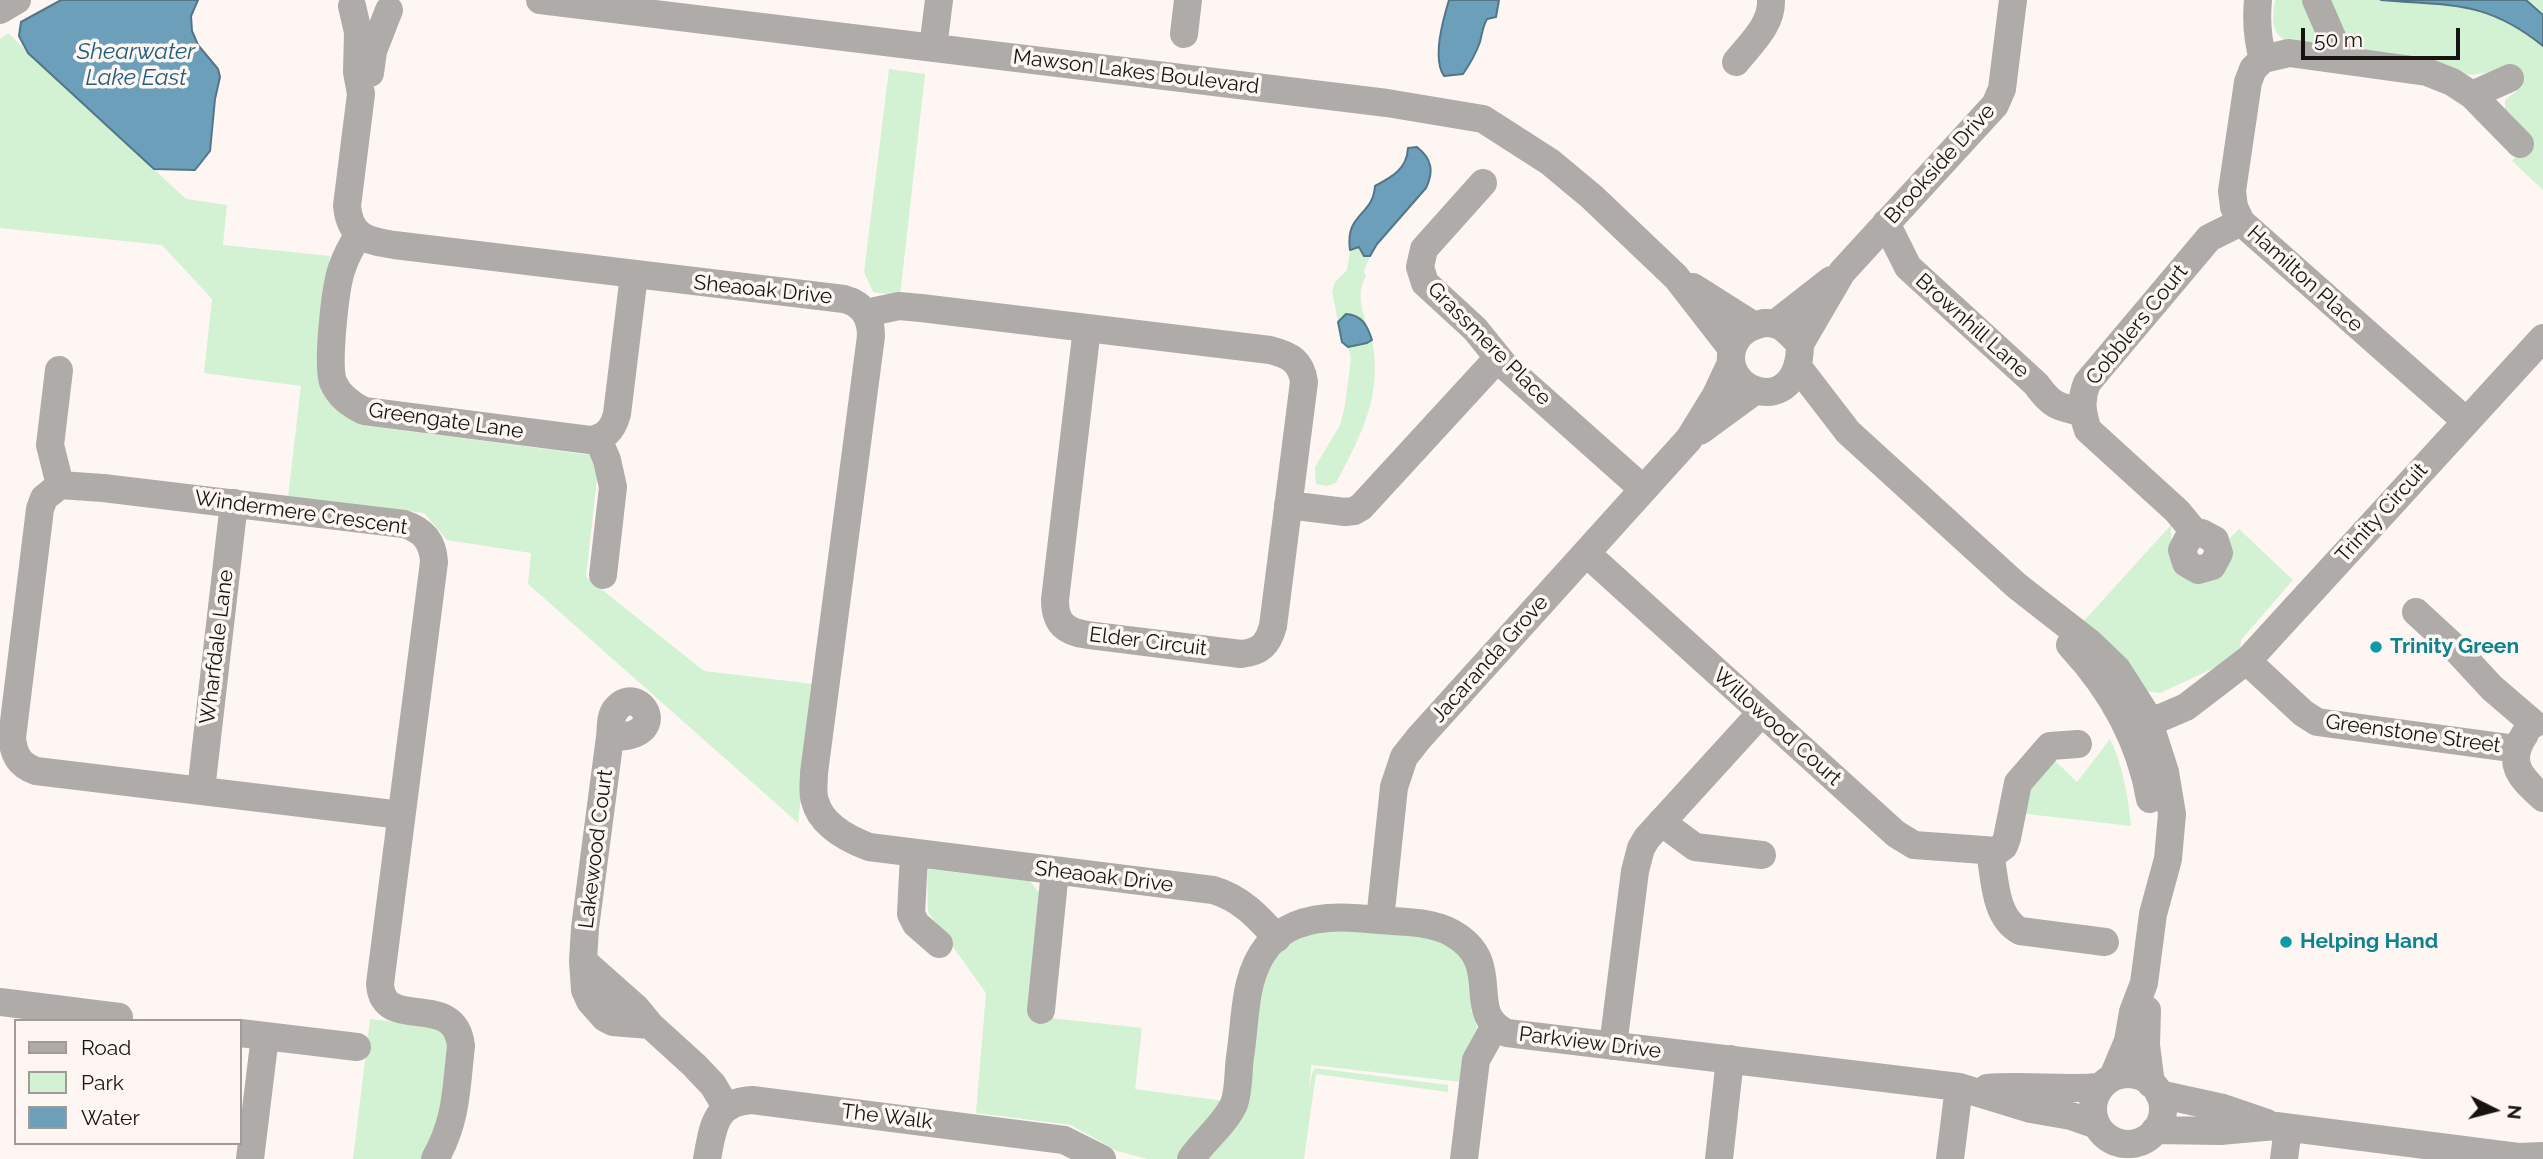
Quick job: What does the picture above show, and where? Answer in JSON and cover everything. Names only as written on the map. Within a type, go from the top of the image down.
[{"type":"street","points":[[0,10],[17,0]]},
{"type":"street","name":"Mawson Lakes Boulevard","points":[[540,0],[1411,106],[1483,119],[1550,162],[1592,197],[1676,277],[1732,356]]},
{"type":"street","points":[[933,48],[939,0]]},
{"type":"street","points":[[1184,34],[1188,0]]},
{"type":"street","points":[[1736,62],[1768,22],[1771,0]]},
{"type":"street","name":"Brookside Drive","points":[[1764,324],[1842,272],[1995,105],[2000,96],[2014,0]]},
{"type":"street","points":[[2258,0],[2256,24],[2263,59],[2289,52],[2427,72],[2452,82],[2472,95],[2520,144]]},
{"type":"street","points":[[2316,0],[2342,60]]},
{"type":"street","points":[[349,3],[357,11],[372,15],[395,5]]},
{"type":"street","points":[[349,3],[358,32],[357,72],[361,94],[348,219],[359,234]]},
{"type":"street","points":[[361,94],[370,74],[373,51],[395,5]]},
{"type":"street","name":"Hamilton Place","points":[[2263,59],[2253,69],[2248,82],[2232,191],[2234,207],[2241,222],[2466,421]]},
{"type":"street","points":[[2472,95],[2510,78]]},
{"type":"street","name":"Grassmere Place","points":[[1483,183],[1424,249],[1420,267],[1425,282],[1475,329],[1498,358],[1643,489]]},
{"type":"street","name":"Cobblers Court","points":[[2196,534],[2177,511],[2088,429],[2084,400],[2209,238],[2241,222]]},
{"type":"street","name":"Brownhill Lane","points":[[1886,223],[1908,267],[2036,384],[2060,389],[2084,400]]},
{"type":"street","name":"Sheaoak Drive","points":[[359,234],[373,242],[394,245],[844,299],[856,304],[866,313],[871,325],[871,336],[814,773],[815,802],[826,820],[848,839],[869,847],[1213,890],[1246,906],[1277,938]]},
{"type":"street","name":"Greengate Lane","points":[[359,234],[338,278],[330,364],[333,381],[351,405],[364,411],[471,426],[598,439]]},
{"type":"street","name":"Brownhill Lane","points":[[1862,250],[1908,267]]},
{"type":"street","name":"Brookside Drive","points":[[1799,355],[1842,272]]},
{"type":"street","points":[[603,575],[613,487],[607,460],[598,439],[607,434],[614,425],[617,414],[634,275]]},
{"type":"street","name":"Mawson Lakes Boulevard","points":[[1676,277],[1764,324]]},
{"type":"street","name":"Elder Circuit","points":[[866,313],[899,306],[921,308],[1270,350],[1289,355],[1302,371],[1304,383],[1273,626],[1269,639],[1259,650],[1241,654],[1088,635],[1066,629],[1055,610],[1087,328]]},
{"type":"street","points":[[1848,432],[1799,355],[1764,324],[1736,340],[1732,356],[1741,381],[1767,390],[1848,432],[2017,586],[2138,722],[2152,814],[2153,914],[2144,983],[2133,1012],[2128,1041],[2093,1104],[2103,1140],[2124,1144],[2220,1130],[2282,1127]]},
{"type":"street","name":"Trinity Circuit","points":[[2138,722],[2152,707],[2182,693],[2216,684],[2247,661],[2543,338]]},
{"type":"street","points":[[1767,390],[1787,385],[1799,355]]},
{"type":"street","name":"Jacaranda Grove","points":[[1380,920],[1394,787],[1404,757],[1689,439],[1716,395],[1732,356]]},
{"type":"street","points":[[1288,505],[1345,512],[1361,507],[1498,358]]},
{"type":"street","points":[[59,370],[50,445],[60,485],[44,498],[40,509],[12,738],[13,752],[8,759],[36,771],[401,815]]},
{"type":"street","name":"Jacaranda Grove","points":[[1689,439],[1767,390]]},
{"type":"street","name":"Windermere Crescent","points":[[60,485],[404,524],[416,528],[430,541],[434,562],[381,993],[385,1002],[393,1008],[443,1017],[454,1026],[460,1036],[453,1116],[450,1130],[435,1159]]},
{"type":"street","name":"Wharfdale Lane","points":[[201,790],[233,503]]},
{"type":"street","name":"Willowood Court","points":[[1586,553],[1906,841],[1914,845],[1990,852]]},
{"type":"street","points":[[2416,612],[2454,647],[2492,688],[2538,719],[2524,735],[2517,749],[2517,769],[2523,780],[2543,798]]},
{"type":"street","name":"Greenstone Street","points":[[2247,661],[2303,713],[2317,722],[2517,749]]},
{"type":"street","points":[[1613,1046],[1635,871],[1641,848],[1661,822],[1761,713]]},
{"type":"street","name":"Lakewood Court","points":[[610,737],[583,961],[694,1065],[713,1086],[726,1107]]},
{"type":"street","points":[[2078,744],[2050,746],[2018,783],[2004,846],[1990,852],[1998,900],[2002,913],[2012,927],[2020,931],[2105,942]]},
{"type":"street","points":[[1661,822],[1695,847],[1762,855]]},
{"type":"street","points":[[914,853],[911,914],[916,924],[939,944]]},
{"type":"street","points":[[1041,1010],[1055,871]]},
{"type":"street","name":"Parkview Drive","points":[[1191,1159],[1234,1104],[1250,982],[1263,954],[1289,928],[1320,917],[1344,916],[1438,927],[1461,938],[1471,948],[1483,971],[1485,1012],[1495,1026],[1513,1034],[1964,1088],[2020,1085],[2068,1089],[2107,1082]]},
{"type":"street","points":[[2144,983],[2148,1006],[2146,1045],[2162,1112],[2147,1142]]},
{"type":"street","points":[[0,1002],[119,1017]]},
{"type":"street","points":[[1464,1159],[1476,1060],[1495,1026]]},
{"type":"street","points":[[250,1159],[252,1035],[358,1047]]},
{"type":"street","points":[[1719,1159],[1730,1059]]},
{"type":"street","points":[[2107,1082],[2130,1074],[2140,1076],[2155,1089],[2282,1127],[2456,1154],[2529,1157]]},
{"type":"street","points":[[1950,1159],[1964,1088]]},
{"type":"street","name":"Parkview Drive","points":[[1964,1088],[2031,1109],[2071,1116],[2103,1140]]},
{"type":"street","name":"The Walk","points":[[726,1107],[740,1100],[752,1100],[1045,1137],[1064,1140],[1102,1159]]},
{"type":"street","points":[[707,1159],[716,1120],[726,1107]]},
{"type":"street","points":[[2282,1127],[2284,1159]]},
{"type":"green space","points":[[2275,0],[2543,0],[2543,190],[2512,161],[2530,140],[2505,109],[2505,100],[2522,87],[2517,68],[2471,75],[2293,44],[2276,32],[2273,15]]},
{"type":"green space","points":[[8,33],[186,199],[227,205],[223,245],[330,256],[318,364],[332,404],[360,425],[591,455],[598,470],[586,577],[704,671],[813,684],[798,823],[528,584],[531,553],[447,540],[424,513],[288,497],[301,386],[204,373],[212,299],[162,245],[0,228],[0,39]]},
{"type":"green space","points":[[889,69],[925,74],[900,296],[873,292],[864,272]]},
{"type":"green space","points":[[1359,247],[1364,256],[1370,256],[1361,288],[1367,327],[1358,317],[1346,314],[1338,322],[1332,291],[1335,282],[1347,270],[1350,250]]},
{"type":"green space","points":[[1372,340],[1375,379],[1368,414],[1361,432],[1336,483],[1327,486],[1316,484],[1315,467],[1340,425],[1345,405],[1351,358],[1348,347]]},
{"type":"green space","points":[[2171,525],[2171,555],[2231,555],[2230,538],[2239,529],[2293,580],[2241,640],[2240,651],[2216,667],[2160,693],[2142,691],[2082,623]]},
{"type":"green space","points":[[2110,739],[2124,781],[2131,826],[2019,813],[2025,787],[2051,757],[2077,782]]},
{"type":"green space","points":[[927,869],[1030,881],[1045,900],[1033,1016],[1142,1028],[1135,1089],[1224,1101],[1176,1159],[1147,1159],[1117,1151],[1071,1125],[976,1113],[986,993],[928,912]]},
{"type":"green space","points":[[1313,929],[1440,940],[1458,951],[1468,966],[1473,983],[1471,1010],[1479,1033],[1462,1082],[1311,1065],[1309,1091],[1315,1068],[1448,1085],[1448,1092],[1316,1074],[1304,1159],[1203,1159],[1268,964],[1284,946]]},
{"type":"green space","points":[[370,1019],[440,1027],[451,1045],[442,1122],[422,1159],[353,1159]]},
{"type":"water","name":"Shearwater Lake East","points":[[61,0],[198,0],[191,16],[192,31],[198,45],[218,69],[220,77],[210,151],[195,170],[154,169],[28,53],[19,36],[21,22]]},
{"type":"water","points":[[1449,0],[1499,0],[1496,17],[1487,19],[1477,50],[1463,74],[1444,76],[1439,49]]},
{"type":"water","points":[[2381,0],[2526,0],[2543,15],[2543,46],[2523,31],[2485,13],[2448,5]]},
{"type":"water","points":[[1417,147],[1429,161],[1430,176],[1426,188],[1377,244],[1370,256],[1364,256],[1359,247],[1350,250],[1352,228],[1370,204],[1375,186],[1393,176],[1402,167],[1408,148]]},
{"type":"water","points":[[1346,314],[1356,316],[1363,322],[1372,340],[1348,347],[1342,342],[1338,322]]},
{"type":"place","name":"Trinity Green","points":[[2376,647]]},
{"type":"place","name":"Helping Hand","points":[[2286,942]]}]
